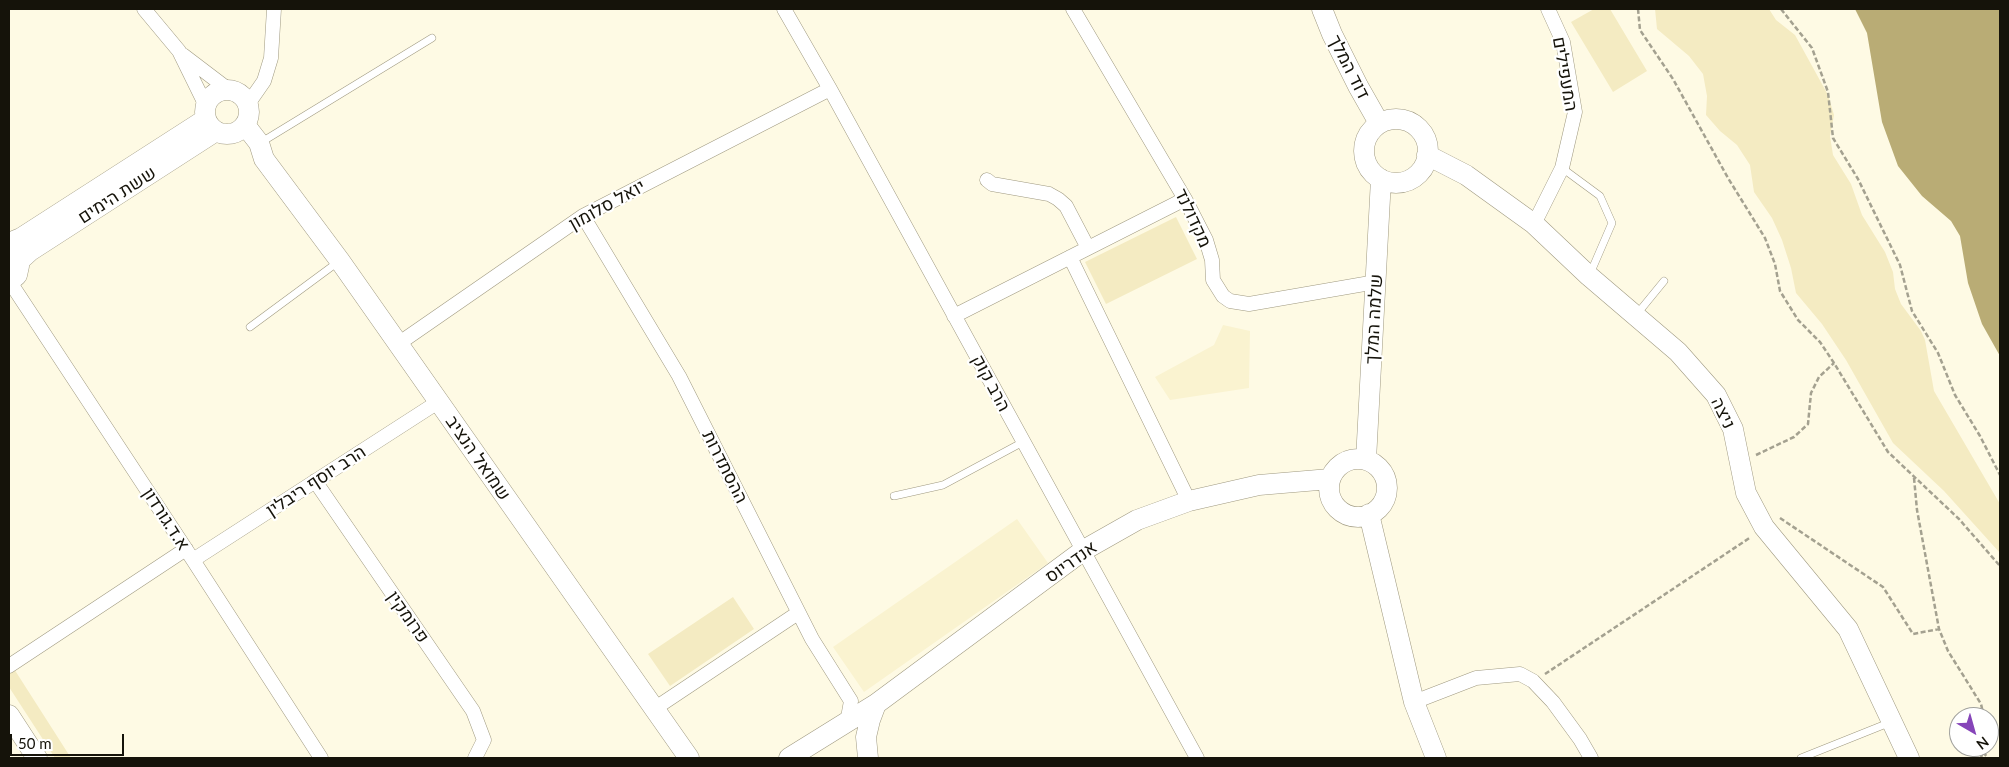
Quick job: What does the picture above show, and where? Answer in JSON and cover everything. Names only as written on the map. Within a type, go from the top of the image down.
[{"type":"street","name":"שמואל הנציב","points":[[144,9],[179,51],[221,123],[251,150],[262,151],[689,758]]},
{"type":"street","points":[[248,104],[237,92],[229,90],[214,94],[221,123],[248,117],[248,104],[264,81],[271,58],[274,9]]},
{"type":"street","name":"הרב קוק","points":[[784,9],[830,89],[1197,758]]},
{"type":"street","name":"מקדולנד","points":[[1074,9],[1185,199],[1206,240],[1212,260],[1213,280],[1223,296],[1230,301],[1249,304],[1376,282]]},
{"type":"street","name":"דוד המלך","points":[[1322,9],[1353,77],[1379,123]]},
{"type":"street","name":"המעפילים","points":[[1534,224],[1562,168],[1574,112],[1563,42],[1548,9]]},
{"type":"street","name":"שמואל הנציב","points":[[179,51],[229,90]]},
{"type":"street","name":"יואל סלומון","points":[[398,344],[583,216],[830,89]]},
{"type":"street","points":[[1397,118],[1417,126],[1427,144],[1427,155],[1424,165],[1410,179],[1390,182],[1372,173],[1366,164],[1365,142],[1369,132],[1379,123],[1397,118]]},
{"type":"street","name":"ששת הימים","points":[[9,243],[21,238],[221,123]]},
{"type":"street","name":"ששת הימים","points":[[14,254],[30,251],[221,123]]},
{"type":"street","name":"ניצה","points":[[1427,155],[1466,175],[1534,224],[1588,276],[1636,314],[1678,352],[1716,395],[1733,429],[1746,493],[1770,521],[1848,629],[1909,758]]},
{"type":"street","name":"שלמה המלך","points":[[1366,460],[1381,179]]},
{"type":"street","points":[[987,180],[992,184],[1048,194],[1058,199],[1066,206],[1088,248]]},
{"type":"street","points":[[954,316],[1185,199]]},
{"type":"street","name":"ההסתדרות","points":[[583,216],[679,376],[798,614],[851,701],[847,723]]},
{"type":"street","points":[[9,282],[17,275],[14,254]]},
{"type":"street","points":[[1070,256],[1189,501]]},
{"type":"street","name":"א.ד.גורדון","points":[[9,282],[190,555],[321,758]]},
{"type":"street","name":"הרב יוסף ריבלין","points":[[9,666],[315,481],[438,402]]},
{"type":"street","points":[[1356,458],[1366,460],[1377,465],[1383,473],[1387,484],[1384,500],[1378,509],[1370,514],[1358,517],[1341,512],[1331,499],[1328,489],[1333,472],[1346,461],[1356,458]]},
{"type":"street","name":"אנדריוס","points":[[847,723],[876,704],[1084,550],[1136,520],[1189,501],[1259,485],[1330,479]]},
{"type":"street","name":"פרומקין","points":[[315,481],[473,711],[484,740],[475,758]]},
{"type":"street","points":[[1370,514],[1414,702],[1436,758]]},
{"type":"street","points":[[654,708],[798,614]]},
{"type":"street","points":[[1414,702],[1476,678],[1520,674],[1533,681],[1553,702],[1591,758]]},
{"type":"street","points":[[868,758],[866,737],[876,704]]},
{"type":"street","points":[[9,715],[37,758]]},
{"type":"street","points":[[847,723],[868,758]]},
{"type":"street","points":[[788,758],[847,723]]},
{"type":"street","points":[[801,758],[847,723]]},
{"type":"lane","points":[[262,151],[432,38]]},
{"type":"lane","points":[[1562,168],[1600,196],[1612,223],[1588,276]]},
{"type":"lane","points":[[250,327],[340,261]]},
{"type":"lane","points":[[1636,314],[1664,281]]},
{"type":"lane","points":[[894,496],[943,485],[1023,442]]},
{"type":"lane","points":[[1801,758],[1892,722]]},
{"type":"path","points":[[1638,9],[1640,30],[1673,79],[1728,178],[1765,238],[1775,264],[1780,291],[1798,320],[1820,342],[1888,452],[1959,520],[2000,566]]},
{"type":"path","points":[[1782,9],[1812,48],[1828,92],[1833,138],[1858,179],[1900,265],[1912,311],[1938,353],[1955,395],[1980,436],[2000,475]]},
{"type":"path","points":[[1751,458],[1794,436],[1808,424],[1812,393],[1819,377],[1834,363]]},
{"type":"path","points":[[1914,476],[1917,510],[1939,629],[1948,651],[1982,707]]},
{"type":"path","points":[[1533,681],[1770,521],[1884,587],[1913,634],[1939,629]]},
{"type":"shaded area","points":[[1594,9],[1610,9],[1647,71],[1613,92],[1571,22]]},
{"type":"shaded area","points":[[1655,9],[1769,9],[1776,20],[1795,35],[1828,95],[1834,115],[1830,136],[1833,155],[1851,184],[1862,215],[1885,252],[1893,272],[1895,289],[1901,304],[1921,331],[1925,340],[1934,391],[2000,504],[2000,553],[1944,491],[1893,443],[1846,360],[1822,324],[1796,293],[1791,268],[1782,240],[1772,218],[1754,192],[1750,165],[1737,145],[1720,131],[1706,115],[1707,96],[1703,74],[1689,56],[1657,29]]},
{"type":"shaded area","points":[[1855,9],[2000,9],[2000,356],[1982,324],[1968,283],[1960,236],[1951,221],[1922,196],[1898,166],[1882,122],[1867,33]]},
{"type":"shaded area","points":[[1176,217],[1197,259],[1106,304],[1085,262]]},
{"type":"shaded area","points":[[1223,325],[1250,331],[1249,388],[1170,400],[1155,377],[1214,345]]},
{"type":"shaded area","points":[[1017,519],[1048,563],[864,692],[833,647]]},
{"type":"shaded area","points":[[733,597],[754,629],[670,686],[648,654]]},
{"type":"shaded area","points":[[9,661],[71,758],[55,758],[9,687]]}]
